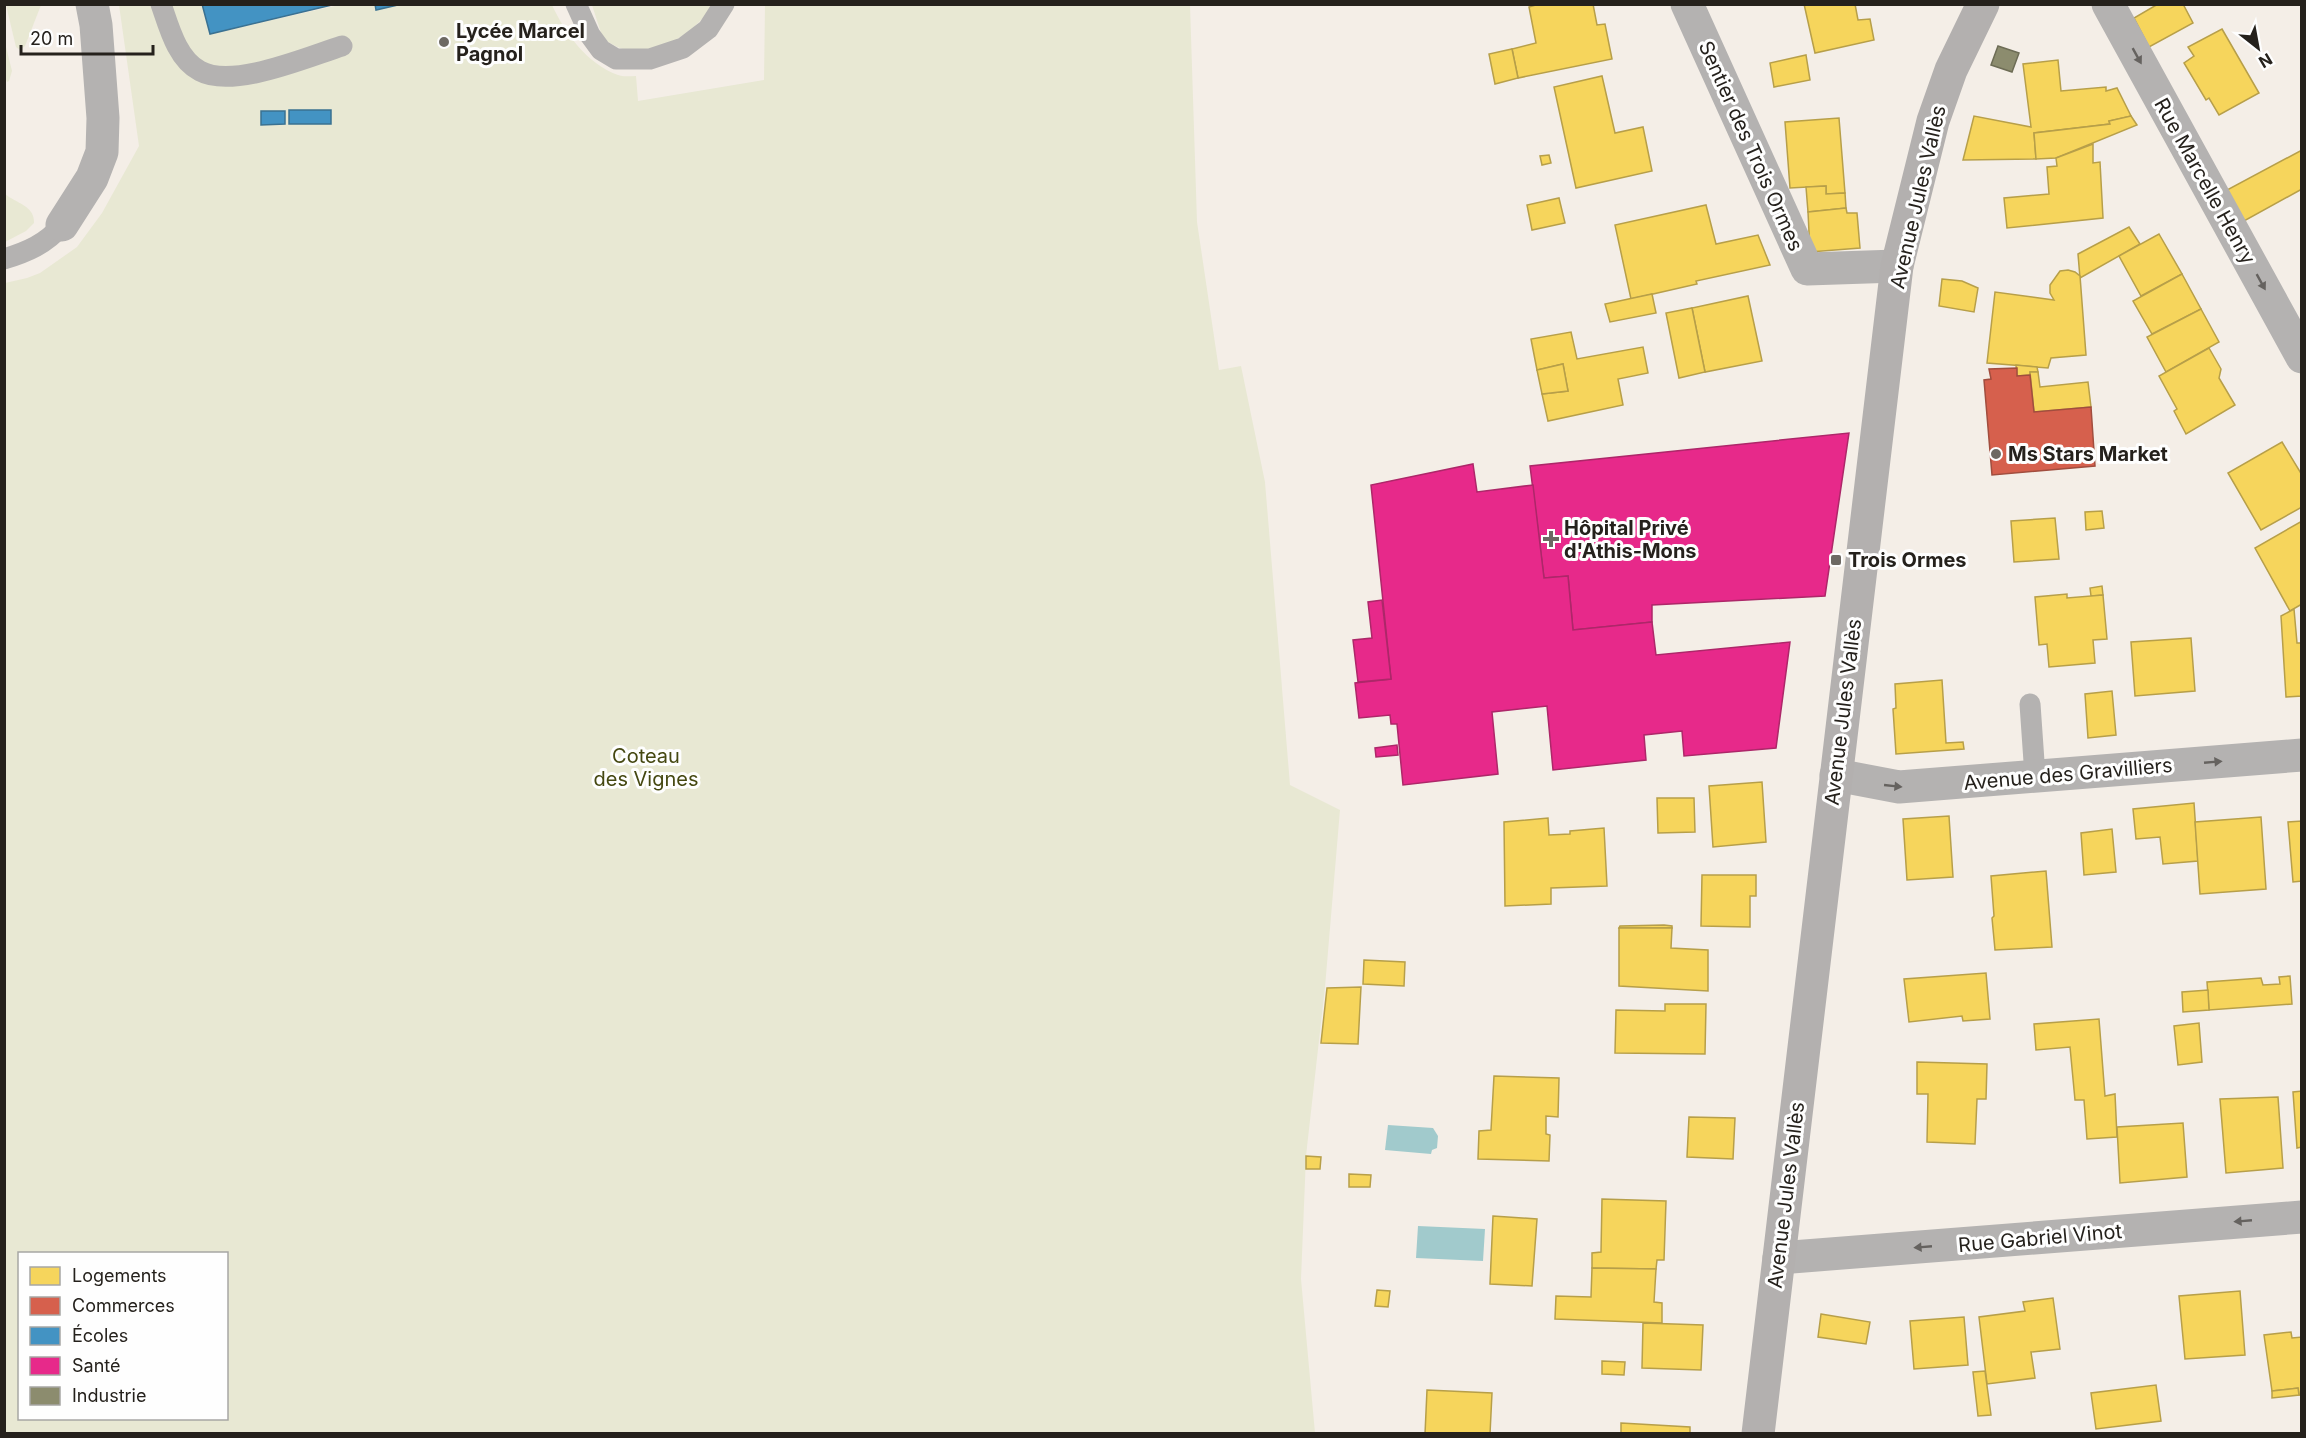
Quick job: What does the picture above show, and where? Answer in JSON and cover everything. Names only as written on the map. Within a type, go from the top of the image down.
[{"type":"main road","name":"Avenue Jules Vallès","points":[[1758,1434],[1897,266],[1933,121],[1951,69],[1983,4]]},
{"type":"street","points":[[62,225],[92,178],[102,152],[103,118],[96,25],[92,4]]},
{"type":"street","name":"Sentier des Trois Ormes","points":[[1687,4],[1807,269],[1897,266]]},
{"type":"street","name":"Rue Marcelle Henry","points":[[2108,4],[2301,357]]},
{"type":"street","name":"Avenue des Gravilliers","points":[[1836,775],[1899,787],[2301,755]]},
{"type":"street","name":"Rue Gabriel Vinot","points":[[1779,1258],[2301,1217]]},
{"type":"lane","points":[[161,4],[171,32],[183,55],[200,71],[222,78],[246,76],[342,46]]},
{"type":"lane","points":[[576,4],[590,34],[601,50],[616,59],[650,59],[683,48],[708,28],[724,4]]},
{"type":"lane","points":[[4,260],[45,242],[62,225]]},
{"type":"lane","points":[[2030,704],[2035,776]]},
{"type":"green space","name":"Coteau des Vignes","points":[[402,4],[552,5],[570,37],[596,63],[618,75],[636,76],[638,101],[764,80],[765,5],[1190,5],[1197,222],[1219,370],[1241,366],[1265,482],[1290,785],[1340,810],[1325,987],[1306,1156],[1301,1279],[1315,1433],[5,1434],[5,283],[40,273],[77,247],[102,213],[139,146],[119,5],[202,5],[210,34],[339,5],[375,5],[377,10]]},
{"type":"green space","points":[[6,5],[41,5],[25,46],[20,50],[16,47]]},
{"type":"green space","points":[[592,5],[713,5],[698,23],[679,38],[657,48],[630,51],[621,49],[603,39]]},
{"type":"green space","points":[[4,39],[12,71],[7,82],[4,74]]},
{"type":"green space","points":[[5,194],[28,209],[34,223],[26,231],[5,242]]},
{"type":"water","points":[[1388,1125],[1433,1128],[1438,1136],[1437,1148],[1432,1150],[1431,1154],[1385,1150]]},
{"type":"water","points":[[1418,1226],[1485,1229],[1483,1261],[1416,1258]]},
{"type":"building: Logements","points":[[1539,4],[1593,4],[1597,25],[1605,24],[1612,59],[1518,78],[1512,49],[1536,43],[1529,7]]},
{"type":"building: Logements","points":[[1804,4],[1855,4],[1858,20],[1870,19],[1874,40],[1815,53]]},
{"type":"building: Logements","points":[[2158,4],[2183,4],[2193,23],[2149,47],[2134,18]]},
{"type":"building: Logements","points":[[2222,29],[2259,93],[2219,115],[2209,98],[2206,100],[2184,63],[2194,56],[2188,47]]},
{"type":"building: Logements","points":[[1512,49],[1518,78],[1495,84],[1489,54]]},
{"type":"building: Logements","points":[[1806,55],[1810,80],[1774,87],[1770,63]]},
{"type":"building: Logements","points":[[2058,60],[2061,91],[2106,87],[2106,91],[2117,88],[2131,116],[2109,121],[2110,124],[2034,133],[2036,159],[1963,160],[1974,116],[2031,127],[2023,64]]},
{"type":"building: Logements","points":[[1602,76],[1615,133],[1643,127],[1652,171],[1576,188],[1554,87]]},
{"type":"building: Logements","points":[[2131,116],[2137,125],[2056,158],[2036,159],[2034,133],[2110,124],[2109,121]]},
{"type":"building: Logements","points":[[1839,118],[1845,193],[1826,194],[1826,186],[1790,188],[1785,122]]},
{"type":"building: Logements","points":[[2093,144],[2093,163],[2100,162],[2103,218],[2007,228],[2004,198],[2049,194],[2047,167],[2057,166],[2056,158]]},
{"type":"building: Logements","points":[[2302,150],[2302,189],[2244,221],[2227,190]]},
{"type":"building: Logements","points":[[1549,155],[1551,163],[1542,165],[1540,156]]},
{"type":"building: Logements","points":[[1826,186],[1826,194],[1845,193],[1846,208],[1808,212],[1806,187]]},
{"type":"building: Logements","points":[[1559,198],[1565,223],[1532,230],[1527,205]]},
{"type":"building: Logements","points":[[1706,205],[1716,244],[1758,235],[1770,265],[1696,281],[1697,284],[1631,299],[1615,225]]},
{"type":"building: Logements","points":[[1846,208],[1847,213],[1857,213],[1860,248],[1810,252],[1808,212]]},
{"type":"building: Logements","points":[[2129,227],[2140,244],[2080,278],[2078,254]]},
{"type":"building: Logements","points":[[2159,234],[2182,274],[2141,296],[2119,256]]},
{"type":"building: Logements","points":[[2068,270],[2080,276],[2086,355],[2051,358],[2048,368],[1987,363],[1995,292],[2054,300],[2050,293],[2050,285],[2060,271]]},
{"type":"building: Logements","points":[[2182,274],[2201,309],[2152,334],[2133,301]]},
{"type":"building: Logements","points":[[1942,279],[1962,281],[1978,288],[1974,312],[1939,306]]},
{"type":"building: Logements","points":[[1652,294],[1656,313],[1610,322],[1605,304]]},
{"type":"building: Logements","points":[[1748,296],[1762,361],[1705,372],[1692,308]]},
{"type":"building: Logements","points":[[1692,308],[1705,372],[1679,378],[1666,313]]},
{"type":"building: Logements","points":[[2201,309],[2219,342],[2166,372],[2147,337]]},
{"type":"building: Logements","points":[[1571,332],[1577,359],[1643,347],[1648,373],[1618,379],[1623,405],[1548,421],[1542,394],[1568,391],[1563,364],[1537,370],[1531,339]]},
{"type":"building: Logements","points":[[2209,348],[2221,369],[2219,378],[2235,405],[2186,434],[2174,411],[2177,409],[2159,376]]},
{"type":"building: Logements","points":[[1563,364],[1568,391],[1542,394],[1537,370]]},
{"type":"building: Logements","points":[[2016,365],[2037,367],[2038,372],[2017,376]]},
{"type":"building: Logements","points":[[2030,372],[2038,372],[2040,387],[2088,382],[2091,407],[2034,412]]},
{"type":"building: Logements","points":[[2282,442],[2302,475],[2302,507],[2261,530],[2228,473]]},
{"type":"building: Logements","points":[[2102,511],[2104,528],[2086,530],[2085,512]]},
{"type":"building: Logements","points":[[2055,518],[2059,559],[2014,562],[2011,521]]},
{"type":"building: Logements","points":[[2302,521],[2302,604],[2290,611],[2255,548]]},
{"type":"building: Logements","points":[[2102,586],[2103,595],[2091,596],[2090,588]]},
{"type":"building: Logements","points":[[2067,594],[2067,598],[2103,595],[2107,639],[2093,640],[2095,663],[2049,667],[2047,644],[2039,645],[2035,597]]},
{"type":"building: Logements","points":[[2294,609],[2297,643],[2302,643],[2302,696],[2286,697],[2281,616]]},
{"type":"building: Logements","points":[[2191,638],[2195,691],[2135,696],[2131,642]]},
{"type":"building: Logements","points":[[1942,680],[1946,743],[1963,742],[1964,749],[1896,754],[1893,709],[1896,708],[1895,684]]},
{"type":"building: Logements","points":[[2112,691],[2116,735],[2088,738],[2085,694]]},
{"type":"building: Logements","points":[[1762,782],[1766,842],[1713,847],[1709,786]]},
{"type":"building: Logements","points":[[1657,798],[1694,798],[1695,832],[1658,833]]},
{"type":"building: Logements","points":[[2194,803],[2198,861],[2163,864],[2160,837],[2136,839],[2133,809]]},
{"type":"building: Logements","points":[[1949,816],[1953,877],[1907,880],[1903,819]]},
{"type":"building: Logements","points":[[2261,817],[2266,889],[2200,894],[2195,822]]},
{"type":"building: Logements","points":[[1548,818],[1549,835],[1604,828],[1607,886],[1551,888],[1551,904],[1505,906],[1504,822]]},
{"type":"building: Logements","points":[[2302,821],[2302,881],[2293,882],[2288,822]]},
{"type":"building: Logements","points":[[2112,829],[2116,872],[2084,875],[2081,833]]},
{"type":"building: Logements","points":[[2046,871],[2052,947],[1995,950],[1991,876]]},
{"type":"building: Logements","points":[[1702,875],[1756,875],[1756,896],[1750,896],[1750,927],[1701,926]]},
{"type":"building: Logements","points":[[1620,926],[1672,926],[1672,928],[1619,928]]},
{"type":"building: Logements","points":[[1619,928],[1672,928],[1671,948],[1708,950],[1708,991],[1619,986]]},
{"type":"building: Logements","points":[[1364,960],[1405,962],[1404,986],[1363,984]]},
{"type":"building: Logements","points":[[1986,973],[1990,1019],[1963,1021],[1962,1016],[1909,1022],[1904,979]]},
{"type":"building: Logements","points":[[2290,976],[2292,1004],[2209,1010],[2207,982],[2261,978],[2263,985],[2280,984],[2279,977]]},
{"type":"building: Logements","points":[[1361,987],[1358,1044],[1321,1043],[1327,988]]},
{"type":"building: Logements","points":[[2208,990],[2209,1010],[2183,1012],[2182,992]]},
{"type":"building: Logements","points":[[1665,1004],[1706,1004],[1705,1054],[1615,1053],[1616,1010],[1665,1011]]},
{"type":"building: Logements","points":[[2099,1019],[2105,1096],[2115,1094],[2117,1137],[2087,1139],[2084,1100],[2075,1100],[2070,1047],[2036,1050],[2034,1024]]},
{"type":"building: Logements","points":[[2199,1023],[2202,1062],[2178,1065],[2174,1026]]},
{"type":"building: Logements","points":[[1917,1062],[1987,1064],[1986,1099],[1977,1099],[1975,1144],[1927,1142],[1928,1094],[1917,1094]]},
{"type":"building: Logements","points":[[1494,1076],[1559,1078],[1558,1117],[1546,1116],[1546,1134],[1550,1135],[1549,1161],[1478,1159],[1479,1131],[1491,1130]]},
{"type":"building: Logements","points":[[2302,1091],[2302,1147],[2297,1148],[2293,1092]]},
{"type":"building: Logements","points":[[2278,1097],[2283,1168],[2226,1173],[2220,1099]]},
{"type":"building: Logements","points":[[1689,1117],[1735,1118],[1733,1159],[1687,1157]]},
{"type":"building: Logements","points":[[2183,1123],[2187,1177],[2120,1183],[2117,1127]]},
{"type":"building: Logements","points":[[1306,1156],[1321,1157],[1320,1169],[1306,1169]]},
{"type":"building: Logements","points":[[1349,1174],[1371,1175],[1370,1187],[1349,1187]]},
{"type":"building: Logements","points":[[1602,1199],[1666,1201],[1664,1260],[1657,1260],[1656,1269],[1592,1268],[1592,1253],[1601,1252]]},
{"type":"building: Logements","points":[[1493,1216],[1537,1219],[1532,1286],[1490,1284]]},
{"type":"building: Logements","points":[[1592,1268],[1656,1269],[1654,1302],[1662,1303],[1662,1323],[1555,1319],[1556,1296],[1591,1297]]},
{"type":"building: Logements","points":[[1377,1290],[1390,1291],[1388,1307],[1375,1306]]},
{"type":"building: Logements","points":[[2240,1291],[2245,1355],[2185,1359],[2179,1296]]},
{"type":"building: Logements","points":[[2053,1298],[2060,1349],[2031,1352],[2035,1378],[1987,1384],[1979,1317],[2025,1311],[2023,1302]]},
{"type":"building: Logements","points":[[1821,1314],[1870,1322],[1866,1344],[1818,1337]]},
{"type":"building: Logements","points":[[1964,1317],[1968,1365],[1914,1369],[1910,1321]]},
{"type":"building: Logements","points":[[1643,1323],[1703,1325],[1701,1370],[1642,1368]]},
{"type":"building: Logements","points":[[2291,1332],[2292,1338],[2302,1337],[2302,1395],[2299,1395],[2298,1388],[2272,1391],[2264,1335]]},
{"type":"building: Logements","points":[[1602,1361],[1625,1362],[1624,1375],[1602,1374]]},
{"type":"building: Logements","points":[[1985,1371],[1991,1415],[1978,1416],[1973,1372]]},
{"type":"building: Logements","points":[[2156,1385],[2161,1421],[2096,1429],[2091,1393]]},
{"type":"building: Logements","points":[[2298,1388],[2299,1395],[2272,1398],[2272,1391]]},
{"type":"building: Logements","points":[[1427,1390],[1492,1393],[1490,1434],[1425,1434]]},
{"type":"building: Logements","points":[[1621,1423],[1690,1427],[1690,1434],[1621,1434]]},
{"type":"building: Commerces","points":[[2017,368],[2017,376],[2030,375],[2034,412],[2091,407],[2095,466],[1992,475],[1984,380],[1991,379],[1989,369]]},
{"type":"building: Écoles","points":[[202,4],[336,4],[210,34]]},
{"type":"building: Écoles","points":[[375,4],[402,4],[376,10]]},
{"type":"building: Écoles","points":[[289,110],[331,110],[331,124],[289,124]]},
{"type":"building: Écoles","points":[[261,111],[285,111],[285,124],[261,125]]},
{"type":"building: Santé","points":[[1849,433],[1825,596],[1652,605],[1652,622],[1573,630],[1568,576],[1544,578],[1530,466]]},
{"type":"building: Santé","points":[[1473,464],[1477,492],[1533,485],[1544,578],[1568,576],[1573,630],[1652,622],[1656,655],[1790,642],[1776,748],[1684,756],[1682,731],[1644,735],[1646,760],[1553,770],[1547,706],[1492,712],[1498,774],[1403,785],[1397,724],[1391,724],[1390,715],[1359,718],[1355,683],[1391,679],[1371,485]]},
{"type":"building: Santé","points":[[1382,600],[1391,679],[1358,682],[1353,640],[1372,638],[1368,602]]},
{"type":"building: Santé","points":[[1397,745],[1398,755],[1376,757],[1375,748]]},
{"type":"building: Industrie","points":[[1998,46],[2019,53],[2012,72],[1991,65]]},
{"type":"place","name":"Lycée Marcel Pagnol","points":[[444,42]]},
{"type":"place","name":"Ms Stars Market","points":[[1996,454]]},
{"type":"place","name":"Hôpital Privé d'Athis-Mons","points":[[1551,539]]},
{"type":"place","name":"Trois Ormes","points":[[1836,560]]}]
